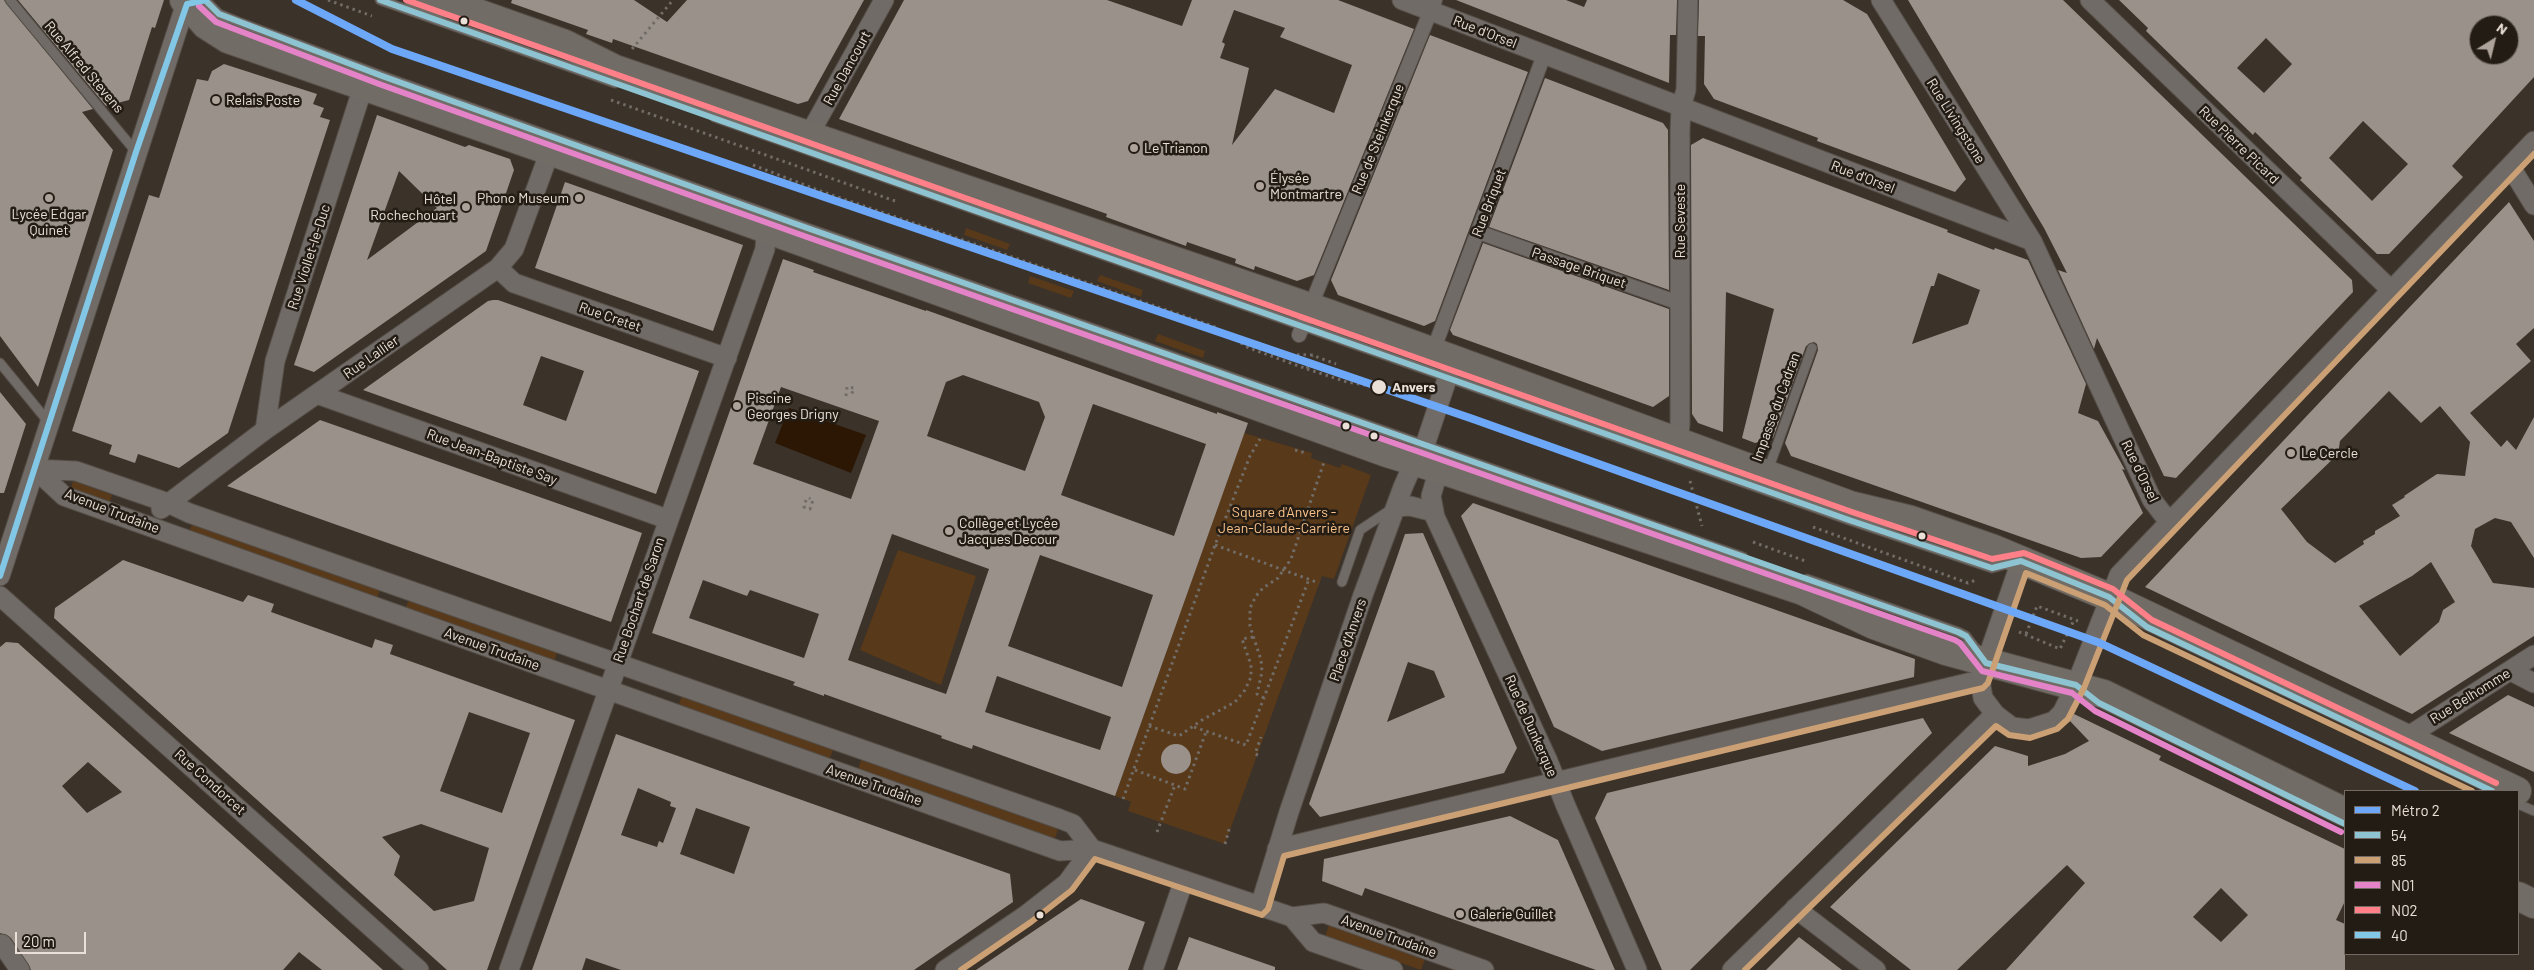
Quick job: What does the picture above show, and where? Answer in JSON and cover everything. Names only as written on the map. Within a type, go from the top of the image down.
[{"type":"main road","points":[[419,0],[463,8],[565,44],[615,69],[809,135],[1304,323],[1444,363],[1678,442],[1850,505],[1908,519],[2021,561],[2109,597],[2407,737],[2515,790]]},
{"type":"main road","points":[[196,1],[206,25],[228,38],[363,87],[550,151],[1300,423],[1426,453],[1803,591],[1874,625],[1983,672],[2076,685],[2104,694],[2344,812]]},
{"type":"main road","points":[[2519,792],[2534,800]]},
{"type":"main road","points":[[2519,896],[2534,904]]},
{"type":"street","name":"Rue Dancourt","points":[[809,135],[884,0]]},
{"type":"street","name":"Rue d'Orsel","points":[[1402,0],[1433,6],[1544,54],[2032,241],[2152,500],[2169,522]]},
{"type":"street","name":"Rue Seveste","points":[[1678,442],[1680,424],[1681,107],[1686,90],[1688,0]]},
{"type":"street","name":"Rue Livingstone","points":[[1881,0],[2032,241]]},
{"type":"street","name":"Rue Pierre Picard","points":[[2090,0],[2390,290]]},
{"type":"street","points":[[0,576],[136,152],[196,1]]},
{"type":"street","name":"Rue de Steinkerque","points":[[1304,323],[1433,6]]},
{"type":"street","name":"Rue Briquet","points":[[1444,363],[1478,232],[1544,54]]},
{"type":"street","name":"Rue Viollet-le-Duc","points":[[265,430],[275,361],[363,87]]},
{"type":"street","points":[[2021,561],[1983,672],[1984,698],[1995,714],[2012,726],[2029,730],[2054,722],[2062,713],[2076,685],[2119,575],[2534,141]]},
{"type":"street","name":"Rue Lallier","points":[[141,523],[265,430],[498,268],[514,249],[550,151]]},
{"type":"street","points":[[2510,166],[2534,205]]},
{"type":"street","name":"Rue Bochart de Saron","points":[[509,970],[667,519],[765,250],[766,230]]},
{"type":"street","name":"Passage Briquet","points":[[1478,232],[1679,302]]},
{"type":"street","name":"Rue Cretet","points":[[498,268],[514,283],[726,358]]},
{"type":"street","points":[[1426,453],[1444,363]]},
{"type":"street","name":"Rue Jean-Baptiste Say","points":[[316,394],[667,519]]},
{"type":"street","name":"Place d'Anvers","points":[[1260,906],[1277,849],[1363,594],[1396,507],[1426,453]]},
{"type":"street","name":"Rue de Dunkerque","points":[[1426,453],[1434,512],[1556,782],[1637,970]]},
{"type":"street","name":"Avenue Trudaine","points":[[35,469],[76,470],[168,503],[189,513],[1060,819],[1072,824],[1092,849]]},
{"type":"street","name":"Avenue Trudaine","points":[[35,469],[64,496],[1060,851],[1092,849],[1292,917],[1324,913],[1484,970]]},
{"type":"street","points":[[1396,507],[1410,506],[1434,512]]},
{"type":"street","name":"Rue Condorcet","points":[[0,596],[419,970]]},
{"type":"street","name":"Rue Belhomme","points":[[2407,737],[2534,655]]},
{"type":"street","points":[[2510,671],[2534,682]]},
{"type":"street","points":[[1277,849],[1556,782],[1983,672]]},
{"type":"street","points":[[1732,970],[1995,714]]},
{"type":"street","points":[[945,970],[1026,915],[1067,883],[1092,849]]},
{"type":"street","points":[[1153,970],[1184,880]]},
{"type":"street","points":[[1795,908],[1876,970]]},
{"type":"street","points":[[1292,917],[1313,942],[1393,970]]},
{"type":"street","points":[[1,944],[20,970]]},
{"type":"lane","name":"Rue Alfred Stevens","points":[[10,0],[136,152]]},
{"type":"lane","points":[[380,0],[1304,323]]},
{"type":"lane","points":[[196,1],[219,14],[241,23],[382,76],[1426,453]]},
{"type":"lane","name":"Impasse du Cadran","points":[[1766,474],[1812,348]]},
{"type":"lane","points":[[1444,363],[1709,471],[1987,567],[1992,568],[2021,561]]},
{"type":"lane","points":[[0,364],[50,424]]},
{"type":"lane","points":[[1342,582],[1360,530],[1396,507]]},
{"type":"lane","points":[[2109,597],[2147,627],[2490,790]]},
{"type":"lane","points":[[2076,685],[2099,703],[2344,824]]},
{"type":"lane","points":[[2519,804],[2534,811]]},
{"type":"path","points":[[634,47],[673,0]]},
{"type":"path","points":[[758,152],[827,177]]},
{"type":"path","points":[[754,165],[832,195],[1213,326],[1249,348],[1306,369],[1347,382],[1408,392]]},
{"type":"path","points":[[1268,354],[1312,356],[1336,364]]},
{"type":"path","points":[[1306,369],[1312,356]]},
{"type":"path","points":[[846,396],[847,387],[854,388],[851,396]]},
{"type":"path","points":[[1123,799],[1215,546],[1250,456],[1260,439]]},
{"type":"path","points":[[1295,450],[1312,455]]},
{"type":"path","points":[[1264,698],[1257,694],[1262,672],[1261,660],[1250,626],[1253,601],[1263,588],[1278,578],[1291,558],[1324,462]]},
{"type":"path","points":[[1689,476],[1703,531]]},
{"type":"path","points":[[1215,546],[1319,583]]},
{"type":"path","points":[[1194,727],[1246,745],[1309,580]]},
{"type":"path","points":[[2018,631],[2060,650],[2074,620],[2037,606],[2026,634]]},
{"type":"path","points":[[1149,726],[1179,736],[1202,720],[1235,702],[1245,690],[1251,677],[1251,665],[1242,639],[1253,637]]},
{"type":"path","points":[[1135,770],[1184,789],[1206,732]]},
{"type":"path","points":[[1258,755],[1255,754],[1261,737]]},
{"type":"path","points":[[1157,832],[1175,785]]},
{"type":"path","points":[[1224,844],[1230,826]]},
{"type":"green space","points":[[966,228],[1010,244],[1007,250],[964,235]]},
{"type":"green space","points":[[1100,275],[1143,290],[1141,297],[1097,281]]},
{"type":"green space","points":[[1030,276],[1074,291],[1071,298],[1028,283]]},
{"type":"green space","points":[[1158,334],[1205,351],[1203,358],[1155,341]]},
{"type":"green space","name":"Square d'Anvers - Jean-Claude-Carrière","points":[[1244,433],[1312,453],[1311,458],[1340,468],[1342,464],[1371,475],[1334,579],[1322,576],[1225,844],[1128,811],[1131,802],[1115,796]]},
{"type":"green space","points":[[73,481],[112,495],[109,505],[70,492]]},
{"type":"green space","points":[[192,523],[380,589],[377,600],[189,534]]},
{"type":"green space","points":[[898,550],[976,576],[941,685],[860,650]]},
{"type":"green space","points":[[409,599],[557,652],[554,663],[405,610]]},
{"type":"green space","points":[[682,696],[833,750],[829,760],[678,706]]},
{"type":"green space","points":[[861,760],[1058,830],[1054,840],[858,770]]},
{"type":"green space","points":[[1329,925],[1425,959],[1421,970],[1325,936]]},
{"type":"shaded area","points":[[789,408],[866,435],[851,473],[775,443]]},
{"type":"building","points":[[0,0],[4,0],[93,109],[82,112],[113,150],[38,387],[0,336]]},
{"type":"building","points":[[18,0],[164,0],[155,28],[152,27],[129,100],[106,106]]},
{"type":"building","points":[[512,0],[634,0],[667,22],[687,0],[864,0],[808,101],[798,104],[613,39],[612,43],[586,34],[588,30],[511,3]]},
{"type":"building","points":[[904,0],[1107,0],[1182,26],[1192,0],[1338,0],[1414,29],[1314,275],[1297,281],[1255,266],[1254,270],[1235,263],[1236,259],[1187,242],[1186,246],[1106,217],[1107,214],[839,119]],"holes":[[[1234,10],[1285,28],[1280,37],[1352,65],[1334,113],[1275,89],[1232,145],[1249,68],[1220,58],[1225,44],[1222,42]]]},
{"type":"building","points":[[1456,0],[1566,0],[1584,7],[1587,0],[1677,0],[1676,35],[1670,35],[1669,83]]},
{"type":"building","points":[[1699,0],[1843,0],[1867,14],[1966,179],[1955,192],[1817,141],[1818,138],[1714,99],[1704,84],[1705,36],[1698,36]]},
{"type":"building","points":[[1908,0],[2063,0],[2352,280],[2353,292],[2176,478],[2164,476],[2097,338],[2094,349],[2058,270],[2067,273],[2044,228]]},
{"type":"building","points":[[2119,0],[2534,0],[2534,77],[2452,166],[2463,177],[2389,254],[2377,254],[2300,180],[2302,178],[2255,132],[2253,135],[2146,31],[2148,28]],"holes":[[[2266,38],[2292,64],[2264,93],[2237,68]],[[2363,121],[2408,164],[2372,201],[2329,158]]]},
{"type":"building","points":[[1430,35],[1528,72],[1435,321],[1424,326],[1338,295],[1331,280]]},
{"type":"building","points":[[224,64],[317,94],[313,104],[324,108],[320,117],[330,120],[228,433],[179,468],[138,454],[135,463],[109,454],[112,445],[72,431],[149,195],[159,198],[197,79],[208,81],[212,71]]},
{"type":"building","points":[[1545,78],[1663,123],[1668,130],[1669,290],[1489,227]]},
{"type":"building","points":[[377,115],[465,147],[469,145],[510,159],[514,170],[486,251],[314,372],[294,365]],"holes":[[[399,171],[437,208],[367,260]]]},
{"type":"building","points":[[1703,138],[1948,230],[1947,232],[1994,250],[1995,248],[2028,260],[2086,384],[2078,413],[2098,421],[2125,470],[2122,469],[2143,513],[2101,557],[2081,558],[1791,456],[1785,443],[1818,350],[1817,344],[1814,342],[1806,346],[1773,438],[1755,443],[1742,438],[1774,309],[1726,292],[1723,432],[1698,423],[1692,414],[1691,145]],"holes":[[[1938,273],[1980,290],[1968,324],[1912,344],[1931,286],[1934,286]]]},
{"type":"building","points":[[565,182],[743,245],[713,331],[535,268]]},
{"type":"building","points":[[2509,202],[2534,241],[2534,328],[2516,344],[2531,361],[2470,413],[2501,447],[2507,440],[2516,450],[2534,417],[2534,558],[2511,522],[2495,518],[2475,529],[2471,546],[2493,583],[2534,588],[2534,636],[2412,714],[2145,587]],"holes":[[[2389,391],[2421,423],[2440,406],[2470,442],[2465,476],[2437,474],[2404,496],[2392,505],[2400,516],[2375,531],[2375,534],[2363,541],[2364,544],[2335,563],[2307,542],[2281,509],[2338,454],[2340,441]],[[2431,562],[2455,602],[2443,610],[2439,622],[2400,656],[2359,606],[2412,576]]]},
{"type":"building","points":[[1483,243],[1669,309],[1669,396],[1653,407],[1453,335],[1450,330]]},
{"type":"building","name":"Collège et Lycée Jacques Decour","points":[[783,259],[814,270],[813,272],[926,310],[1217,414],[1217,412],[1248,423],[1115,796],[973,745],[972,749],[941,738],[942,736],[824,694],[824,696],[793,685],[795,682],[652,633]],"holes":[[[963,375],[1039,402],[1045,417],[1025,471],[927,436],[946,382]],[[781,387],[879,421],[851,499],[753,464]],[[1093,404],[1206,444],[1174,536],[1061,495]],[[892,534],[989,569],[946,694],[848,660]],[[1040,555],[1153,595],[1122,687],[1008,646]],[[703,580],[747,596],[750,590],[819,614],[804,658],[689,618]],[[997,676],[1111,717],[1100,750],[985,712]]]},
{"type":"building","points":[[498,300],[699,371],[656,494],[363,390],[488,301]],"holes":[[[541,356],[584,371],[566,421],[523,405]]]},
{"type":"building","points":[[0,392],[26,424],[4,493],[0,493]]},
{"type":"building","points":[[320,420],[642,533],[611,622],[227,486]]},
{"type":"building","points":[[1473,503],[1915,659],[1914,677],[1602,751],[1554,727],[1461,516]]},
{"type":"building","points":[[1423,533],[1517,748],[1504,773],[1320,817],[1309,804],[1405,534]],"holes":[[[1408,662],[1434,671],[1445,697],[1387,722]]]},
{"type":"building","points":[[123,560],[243,602],[248,595],[274,604],[271,612],[372,648],[375,639],[393,645],[390,654],[575,720],[487,970],[447,970],[54,618],[55,608]],"holes":[[[469,712],[530,733],[502,813],[440,791]],[[421,824],[489,848],[474,901],[434,911],[394,875],[400,856],[382,837]]]},
{"type":"building","points":[[6,642],[18,643],[383,970],[322,970],[299,952],[283,970],[31,970],[11,938],[0,933],[0,647]],"holes":[[[88,762],[122,792],[87,813],[62,786]]]},
{"type":"building","points":[[2508,695],[2534,707],[2534,772],[2449,733]]},
{"type":"building","points":[[2074,714],[2161,756],[2159,760],[2344,849],[2344,903],[2336,920],[2344,924],[2345,970],[2006,970],[2085,883],[2067,865],[1957,970],[1911,970],[1830,907],[1995,746],[2028,756],[2028,766],[2065,754],[2089,741],[2070,721]],"holes":[[[2221,888],[2248,915],[2221,942],[2193,917]]]},
{"type":"building","points":[[1923,718],[1932,733],[1690,970],[1662,970],[1595,818],[1607,793]]},
{"type":"building","points":[[616,734],[1010,874],[1013,902],[914,970],[621,970],[586,958],[582,970],[532,970]],"holes":[[[638,788],[671,802],[670,806],[676,808],[663,843],[659,841],[657,847],[621,835]],[[696,808],[750,827],[734,874],[680,854]]]},
{"type":"building","points":[[1176,744],[1187,748],[1191,759],[1187,770],[1176,774],[1165,770],[1161,759],[1165,748]]},
{"type":"building","points":[[1510,816],[1558,840],[1615,970],[1596,970],[1365,888],[1362,896],[1322,881],[1324,859]]},
{"type":"building","points":[[1081,899],[1145,922],[1128,970],[976,970]]},
{"type":"building","points":[[1189,937],[1275,967],[1275,970],[1177,970]]},
{"type":"building","points":[[1799,937],[1842,970],[1766,970]]},
{"type":"metro line","name":"2","points":[[296,0],[392,49],[1473,419],[2100,643],[2413,790]]},
{"type":"transit line","name":"54","points":[[205,0],[219,14],[382,76],[810,229],[1958,632],[1966,636],[1986,663],[2076,685],[2099,703],[2344,824]]},
{"type":"transit line","name":"40","points":[[0,576],[136,152],[187,4],[206,0]]},
{"type":"transit line","name":"54","points":[[380,0],[1849,520],[1992,568],[2021,561],[2109,597],[2147,627],[2490,790]]},
{"type":"transit line","name":"N02","points":[[406,0],[1852,512],[1992,559],[2024,553],[2113,589],[2152,620],[2496,783]]},
{"type":"transit line","name":"N01","points":[[199,6],[216,22],[379,84],[807,237],[1955,640],[1960,643],[1982,671],[2072,693],[2095,711],[2341,832]]},
{"type":"transit line","name":"85","points":[[1745,970],[1996,726],[2009,735],[2030,738],[2057,729],[2068,719],[2084,688],[2127,580],[2534,154]]},
{"type":"transit line","name":"85","points":[[961,970],[1031,922],[1072,890],[1095,859],[1262,915],[1268,909],[1284,856],[1983,688],[1988,683],[2026,573],[2105,605],[2143,635],[2470,790]]},
{"type":"place","name":"Relais Poste","points":[[216,100]]},
{"type":"place","name":"Le Trianon","points":[[1134,148]]},
{"type":"place","name":"Élysée Montmartre","points":[[1260,186]]},
{"type":"place","name":"Lycée Edgar Quinet","points":[[49,198]]},
{"type":"place","name":"Phono Museum","points":[[579,198]]},
{"type":"place","name":"Hôtel Rochechouart","points":[[466,207]]},
{"type":"place","name":"Anvers","points":[[1379,387]]},
{"type":"place","name":"Piscine Georges Drigny","points":[[737,406]]},
{"type":"place","name":"Le Cercle","points":[[2291,453]]},
{"type":"place","name":"Collège et Lycée Jacques Decour","points":[[949,531]]},
{"type":"place","name":"Galerie Guillet","points":[[1460,914]]}]
